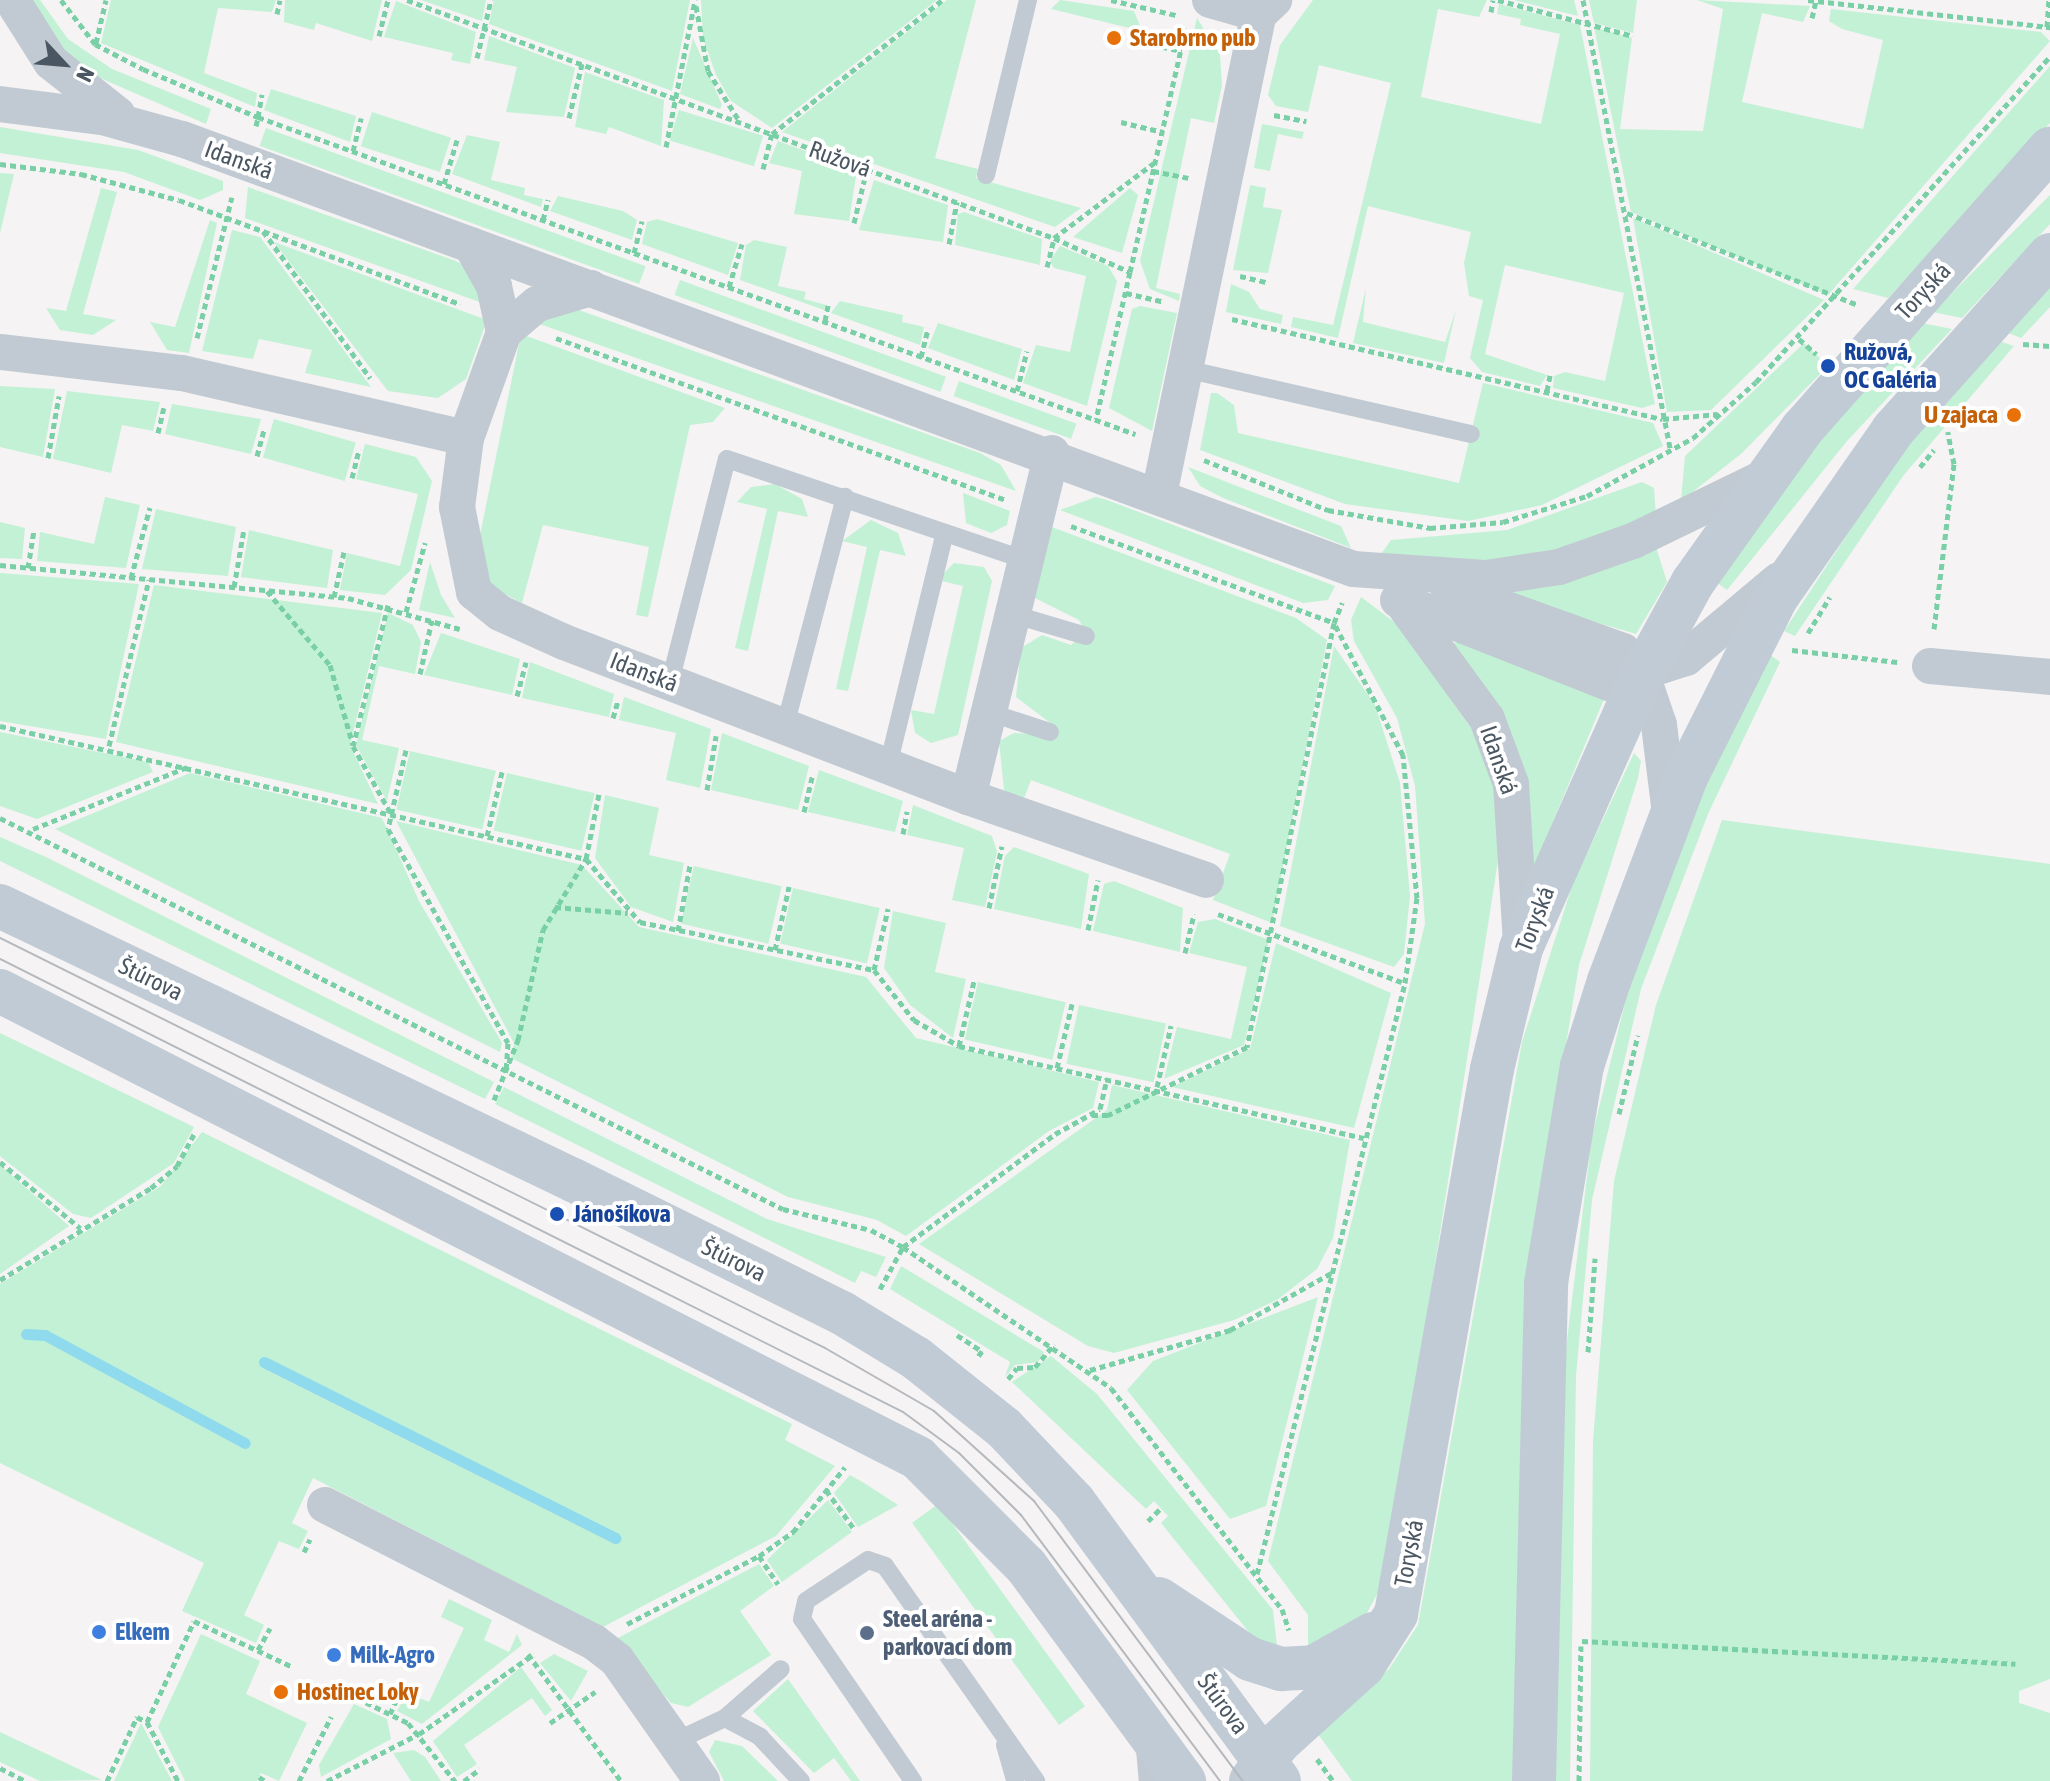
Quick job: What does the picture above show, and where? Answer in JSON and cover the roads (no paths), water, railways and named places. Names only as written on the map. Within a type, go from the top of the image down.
[{"type":"street","points":[[1159,495],[1196,310],[1266,7],[1210,0]]},
{"type":"street","points":[[0,43],[12,2]]},
{"type":"street","points":[[12,2],[67,79],[133,124]]},
{"type":"street","name":"Idanská","points":[[0,104],[133,124],[244,161],[1052,453],[1403,588],[1599,682],[1642,675],[1702,648],[1798,563]]},
{"type":"street","name":"Toryská","points":[[1265,1774],[1363,1666],[1396,1614],[1492,1069],[1521,948],[1642,675],[1693,582],[1767,476],[2050,149]]},
{"type":"street","points":[[471,245],[494,286],[506,324],[548,298],[591,288]]},
{"type":"street","points":[[1534,1781],[1546,1283],[1560,1178],[1582,1066],[1670,813],[1745,654],[1798,563],[1893,430],[2050,255]]},
{"type":"street","name":"Idanská","points":[[506,324],[466,438],[457,521],[474,592],[500,613],[968,797],[1206,880]]},
{"type":"street","points":[[0,352],[182,373],[368,410],[466,438]]},
{"type":"street","points":[[968,797],[1052,453]]},
{"type":"street","points":[[1403,588],[1521,575],[1597,557],[1767,476]]},
{"type":"street","name":"Idanská","points":[[1403,588],[1470,691],[1504,763],[1517,824],[1521,948]]},
{"type":"street","points":[[1930,666],[2050,677]]},
{"type":"street","points":[[1642,675],[1659,725],[1670,813]]},
{"type":"street","name":"Štúrova","points":[[0,906],[878,1333],[1004,1428],[1134,1581],[1265,1774]]},
{"type":"street","points":[[0,991],[898,1446],[990,1523],[1184,1781]]},
{"type":"street","points":[[325,1505],[594,1642],[617,1660],[702,1781]]},
{"type":"street","points":[[1134,1581],[1235,1651],[1281,1669],[1330,1661],[1396,1614]]},
{"type":"lane","points":[[986,175],[1028,0]]},
{"type":"lane","points":[[1185,369],[1471,434]]},
{"type":"lane","points":[[670,682],[721,465],[735,457],[1025,560]]},
{"type":"lane","points":[[785,726],[845,497]]},
{"type":"lane","points":[[888,766],[945,533]]},
{"type":"lane","points":[[1012,614],[1086,636]]},
{"type":"lane","points":[[988,712],[1050,732]]},
{"type":"lane","points":[[913,1781],[802,1619],[806,1601],[862,1562],[885,1566],[1036,1781]]},
{"type":"lane","points":[[674,1742],[725,1718],[781,1669]]},
{"type":"lane","points":[[1102,1669],[1144,1745],[1148,1781]]},
{"type":"lane","points":[[725,1718],[760,1737],[801,1781]]},
{"type":"lane","points":[[1001,1731],[1015,1781]]},
{"type":"waterway","points":[[26,1334],[45,1335],[245,1443]]},
{"type":"waterway","points":[[264,1362],[615,1538]]},
{"type":"tram line","points":[[0,938],[825,1348],[934,1411],[1034,1501],[1243,1781]]},
{"type":"tram line","points":[[0,959],[903,1412],[959,1453],[1021,1515],[1220,1781]]},
{"type":"place","name":"Starobrno pub","points":[[1114,38]]},
{"type":"place","name":"Ružová, OC Galéria","points":[[1828,366]]},
{"type":"place","name":"U zajaca","points":[[2014,415]]},
{"type":"place","name":"Jánošíkova","points":[[557,1214]]},
{"type":"place","name":"Elkem","points":[[99,1632]]},
{"type":"place","name":"Steel aréna - parkovací dom","points":[[867,1633]]},
{"type":"place","name":"Milk-Agro","points":[[334,1655]]},
{"type":"place","name":"Hostinec Loky","points":[[281,1692]]}]
